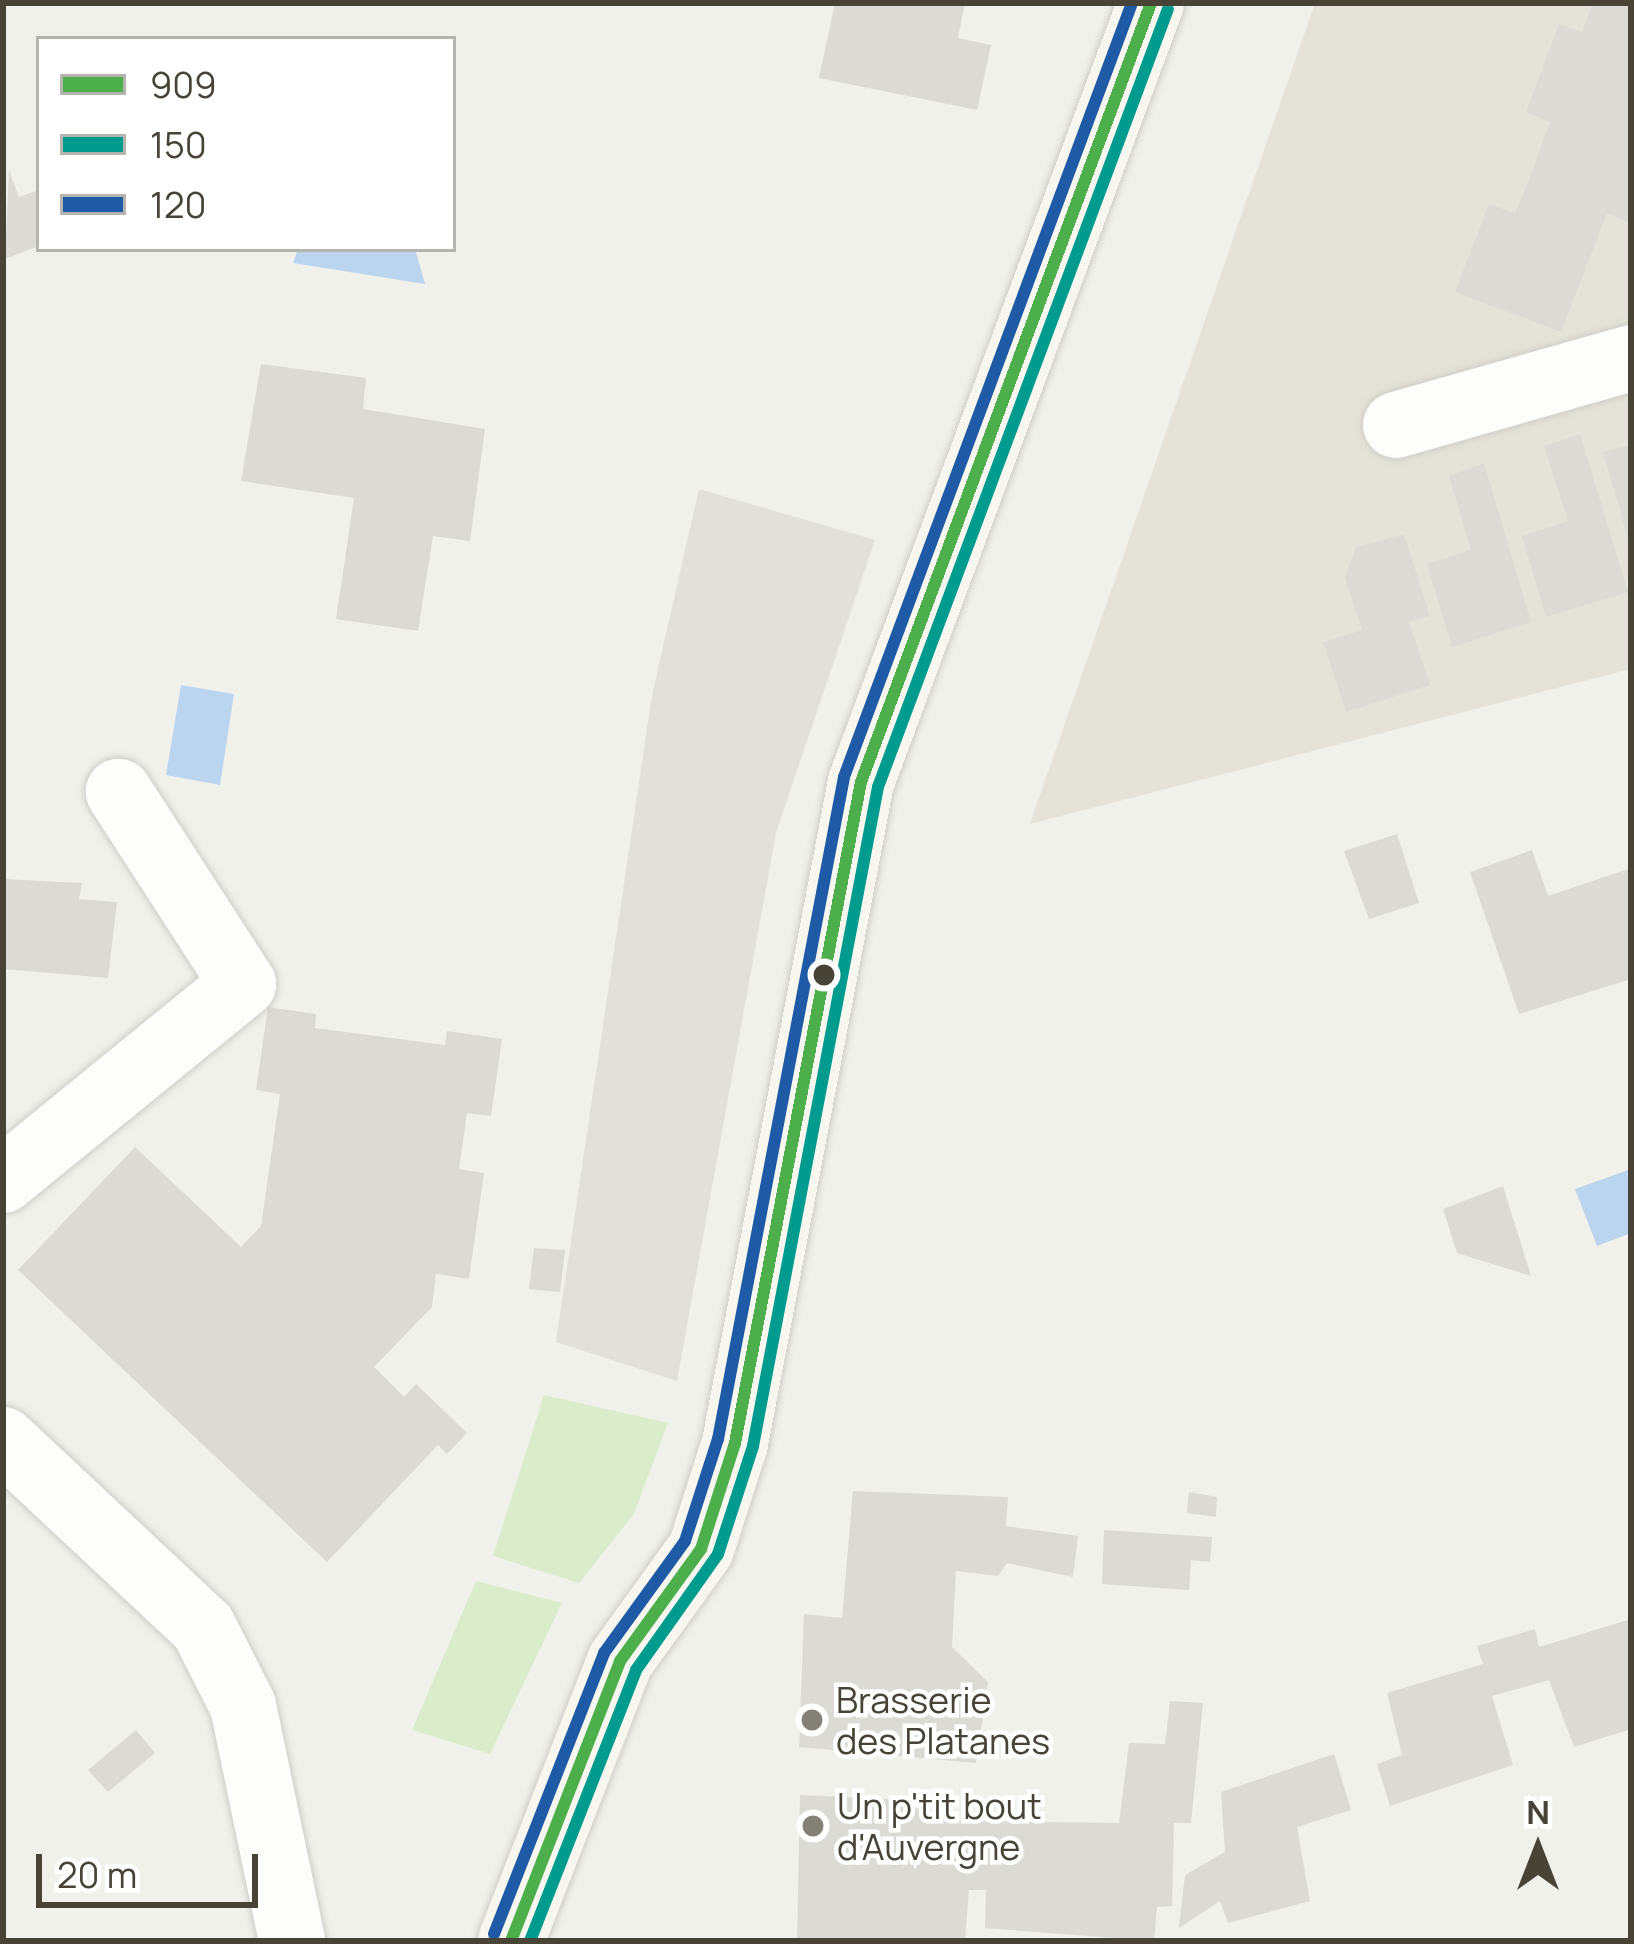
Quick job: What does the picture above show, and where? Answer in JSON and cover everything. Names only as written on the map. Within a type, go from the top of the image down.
[{"type":"main road","points":[[511,1941],[620,1660],[700,1549],[735,1443],[861,782],[1151,3]]},
{"type":"street","points":[[1396,425],[1631,358]]},
{"type":"street","points":[[3,1180],[243,984],[119,792]]},
{"type":"street","points":[[3,1440],[203,1628],[243,1706],[292,1941]]},
{"type":"shaded area","points":[[1315,3],[1631,3],[1631,669],[1030,824]]},
{"type":"shaded area","points":[[699,489],[875,540],[776,833],[677,1381],[556,1342],[652,695]]},
{"type":"green space","points":[[544,1395],[668,1423],[634,1514],[579,1583],[493,1556]]},
{"type":"green space","points":[[476,1581],[562,1603],[490,1754],[412,1730]]},
{"type":"water","points":[[297,252],[416,252],[425,284],[293,263]]},
{"type":"water","points":[[181,685],[234,694],[220,785],[166,775]]},
{"type":"water","points":[[1631,1169],[1631,1233],[1597,1246],[1575,1189]]},
{"type":"building","points":[[835,3],[965,3],[958,38],[991,45],[977,110],[819,78]]},
{"type":"building","points":[[1593,3],[1631,3],[1631,223],[1607,213],[1561,332],[1455,292],[1489,204],[1515,213],[1527,185],[1550,122],[1526,112],[1559,24],[1582,32]]},
{"type":"building","points":[[9,170],[19,197],[36,191],[36,247],[5,259]]},
{"type":"building","points":[[261,364],[366,378],[363,409],[485,429],[470,541],[433,536],[418,631],[336,619],[354,498],[241,481]]},
{"type":"building","points":[[1580,434],[1628,592],[1546,617],[1522,536],[1568,521],[1544,446]]},
{"type":"building","points":[[1631,445],[1631,545],[1630,545],[1603,452]]},
{"type":"building","points":[[1484,463],[1531,622],[1452,647],[1427,564],[1471,550],[1449,476]]},
{"type":"building","points":[[1404,534],[1430,616],[1409,622],[1430,685],[1346,712],[1323,642],[1362,630],[1345,578],[1356,547]]},
{"type":"building","points":[[1397,834],[1419,903],[1369,919],[1344,851]]},
{"type":"building","points":[[1532,850],[1548,896],[1631,868],[1631,979],[1519,1014],[1470,872]]},
{"type":"building","points":[[3,879],[82,883],[79,899],[117,902],[108,978],[3,969]]},
{"type":"building","points":[[268,1007],[316,1014],[315,1028],[445,1045],[447,1031],[502,1039],[491,1116],[467,1113],[459,1169],[484,1173],[469,1279],[436,1274],[432,1307],[374,1367],[404,1397],[416,1384],[467,1433],[447,1454],[438,1445],[327,1562],[18,1270],[135,1147],[241,1247],[261,1226],[280,1094],[256,1090]]},
{"type":"building","points":[[1503,1186],[1531,1276],[1457,1253],[1443,1209]]},
{"type":"building","points":[[534,1248],[565,1250],[560,1292],[529,1289]]},
{"type":"building","points":[[853,1491],[1008,1497],[1006,1526],[1078,1536],[1073,1577],[1007,1563],[998,1576],[956,1571],[952,1647],[988,1682],[976,1763],[799,1747],[804,1614],[842,1618]]},
{"type":"building","points":[[1189,1492],[1217,1497],[1216,1517],[1187,1513]]},
{"type":"building","points":[[1104,1530],[1212,1537],[1210,1562],[1191,1560],[1189,1590],[1102,1584]]},
{"type":"building","points":[[1631,1619],[1631,1729],[1574,1747],[1549,1680],[1492,1696],[1513,1765],[1390,1806],[1377,1764],[1402,1755],[1387,1693],[1483,1664],[1477,1646],[1535,1629],[1539,1647]]},
{"type":"building","points":[[1170,1701],[1203,1703],[1191,1823],[1174,1823],[1172,1906],[1157,1907],[1154,1941],[985,1928],[986,1890],[969,1890],[965,1941],[797,1941],[800,1795],[914,1800],[913,1808],[951,1811],[951,1821],[1119,1823],[1129,1743],[1165,1744]]},
{"type":"building","points":[[136,1730],[155,1753],[108,1792],[88,1770]]},
{"type":"building","points":[[1334,1754],[1351,1810],[1297,1827],[1310,1901],[1228,1923],[1220,1901],[1179,1928],[1185,1875],[1225,1852],[1221,1792]]},
{"type":"transit line","name":"120","points":[[494,1934],[604,1653],[685,1541],[718,1439],[844,777],[1132,3]]},
{"type":"transit line","name":"909","points":[[511,1941],[620,1661],[701,1549],[735,1443],[861,782],[1151,3]]},
{"type":"transit line","name":"150","points":[[530,1941],[636,1670],[718,1554],[753,1446],[878,787],[1168,9]]},
{"type":"place","name":"Brasserie des Platanes","points":[[812,1720]]},
{"type":"place","name":"Un p'tit bout d'Auvergne","points":[[813,1826]]}]
